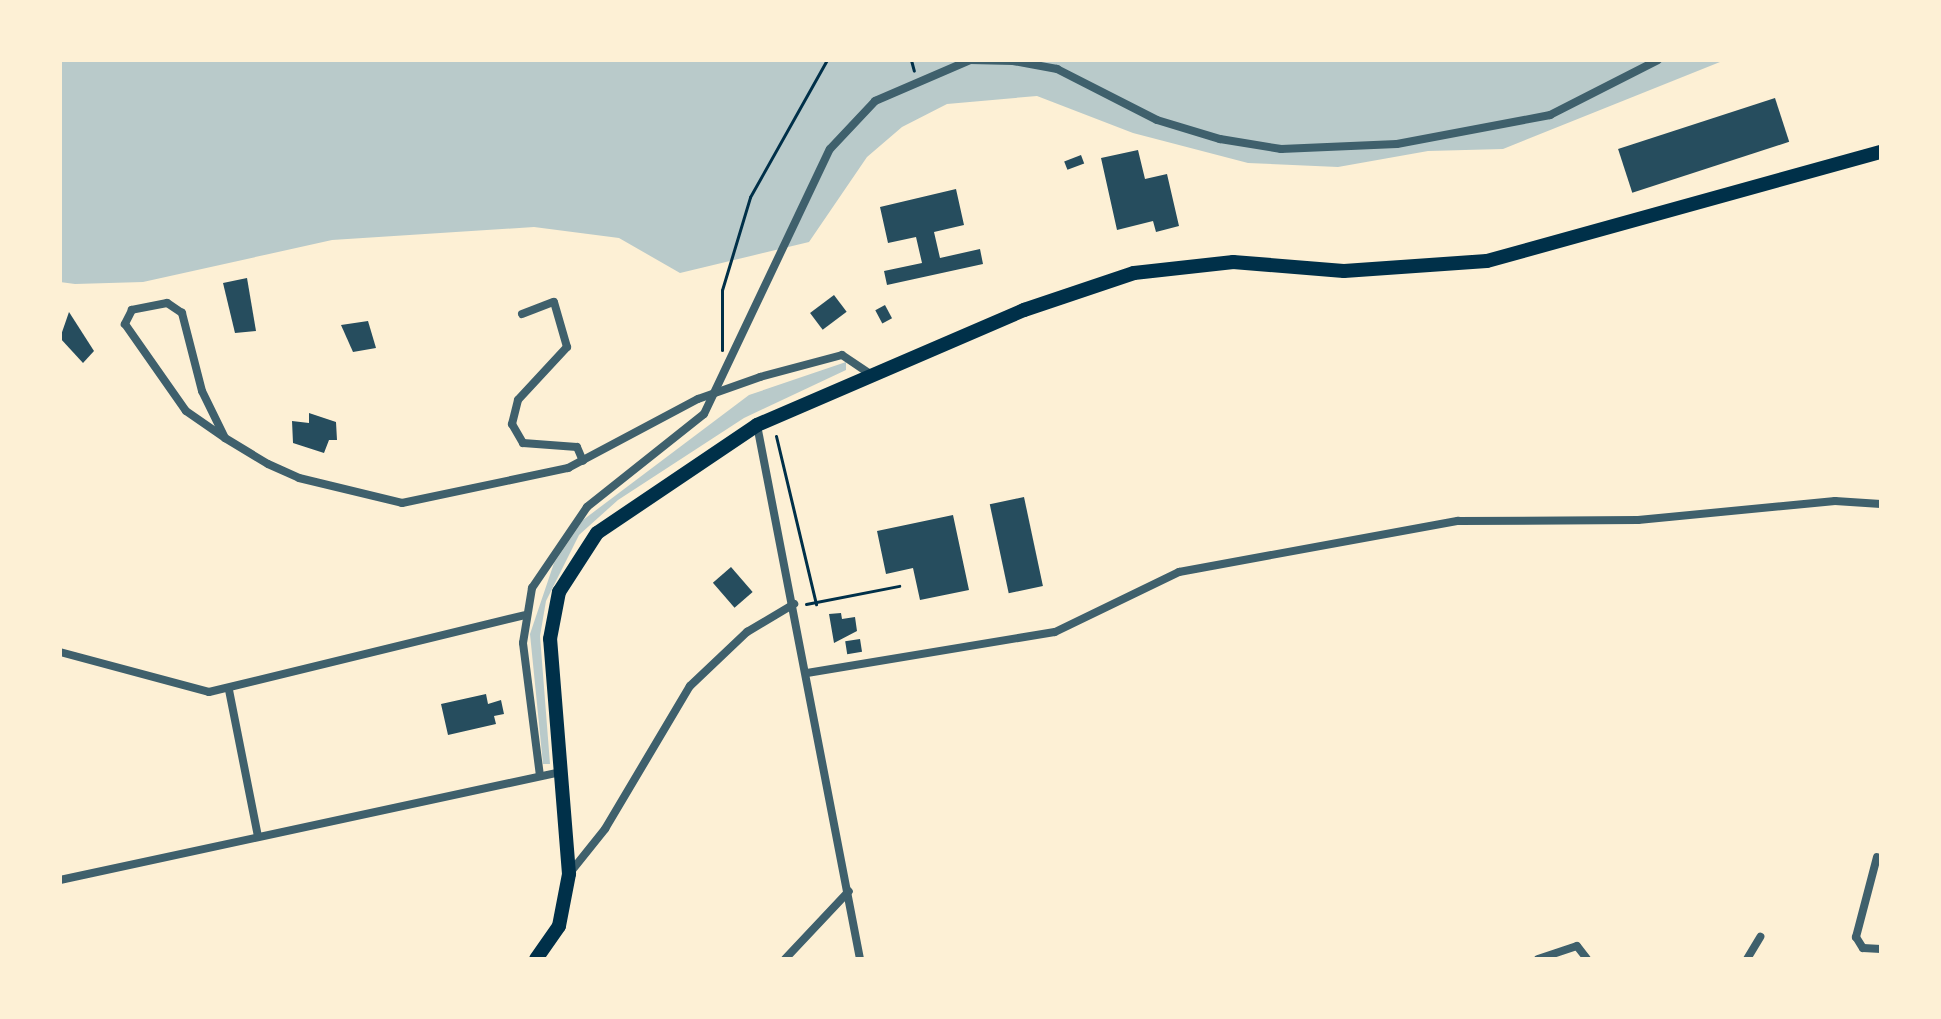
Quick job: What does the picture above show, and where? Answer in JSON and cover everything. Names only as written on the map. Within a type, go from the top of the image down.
[{"type":"main road","points":[[536,959],[559,926],[569,874],[551,622],[575,560],[623,511],[757,425],[869,373],[1134,273],[1233,262],[1344,271],[1487,261],[1881,152]]},
{"type":"street","points":[[540,776],[524,615],[570,526],[621,478],[695,426],[719,391],[728,360],[830,149],[875,101],[917,79],[970,60],[1042,66],[1157,120],[1281,149],[1508,128],[1658,60]]},
{"type":"street","points":[[522,314],[554,302],[567,347],[518,400],[512,424],[523,443],[577,447],[583,461]]},
{"type":"street","points":[[225,438],[202,391],[182,313],[167,303],[132,310],[125,324],[176,403],[225,438],[299,478],[402,503],[583,461],[719,391],[842,355],[869,373]]},
{"type":"street","points":[[757,425],[794,604],[860,959]]},
{"type":"street","points":[[807,673],[1055,632],[1179,572],[1458,521],[1638,520],[1835,501],[1881,504]]},
{"type":"street","points":[[569,874],[605,829],[690,686],[747,632],[794,604]]},
{"type":"street","points":[[60,652],[174,688],[229,690],[524,615]]},
{"type":"street","points":[[229,690],[258,836]]},
{"type":"street","points":[[60,880],[561,772]]},
{"type":"street","points":[[1877,857],[1856,937],[1863,948],[1881,949]]},
{"type":"street","points":[[785,959],[849,891]]},
{"type":"street","points":[[1747,959],[1760,937]]},
{"type":"street","points":[[1538,959],[1577,946],[1587,959]]},
{"type":"path","points":[[728,360],[718,343],[722,290],[750,197],[827,60]]},
{"type":"path","points":[[911,60],[917,79]]},
{"type":"path","points":[[776,436],[816,604]]},
{"type":"path","points":[[794,604],[816,604],[899,586]]},
{"type":"shaded area","points":[[60,60],[1725,60],[1503,149],[1428,151],[1338,167],[1248,163],[1133,133],[1037,96],[947,104],[902,127],[867,157],[809,242],[680,273],[619,238],[534,227],[332,240],[143,282],[75,284],[60,282]]},
{"type":"shaded area","points":[[846,362],[846,370],[744,418],[618,500],[579,535],[546,601],[540,636],[550,764],[543,764],[530,634],[554,563],[583,520],[749,395]]},
{"type":"building","points":[[1775,98],[1789,142],[1632,193],[1618,149]]},
{"type":"building","points":[[1138,150],[1145,179],[1167,174],[1179,226],[1156,232],[1153,221],[1117,230],[1101,158]]},
{"type":"building","points":[[1081,155],[1084,163],[1067,170],[1064,161]]},
{"type":"building","points":[[956,189],[964,225],[934,232],[940,258],[980,249],[983,264],[887,285],[884,271],[922,263],[916,237],[888,243],[880,207]]},
{"type":"building","points":[[247,278],[256,331],[235,333],[223,283]]},
{"type":"building","points":[[834,295],[847,312],[823,330],[810,313]]},
{"type":"building","points":[[885,305],[892,318],[882,323],[875,310]]},
{"type":"building","points":[[69,312],[94,351],[83,363],[60,338]]},
{"type":"building","points":[[368,321],[376,348],[353,352],[341,325]]},
{"type":"building","points":[[309,413],[336,422],[337,440],[329,440],[324,453],[293,443],[292,421],[309,423]]},
{"type":"building","points":[[1024,497],[1043,586],[1009,593],[990,504]]},
{"type":"building","points":[[953,515],[969,590],[920,600],[913,568],[886,574],[877,531]]},
{"type":"building","points":[[731,567],[753,592],[735,608],[713,583]]},
{"type":"building","points":[[841,613],[842,619],[855,617],[857,631],[834,643],[829,614]]},
{"type":"building","points":[[860,639],[862,652],[847,654],[845,641]]},
{"type":"building","points":[[486,694],[488,704],[501,700],[504,714],[494,716],[496,724],[448,735],[441,704]]}]
